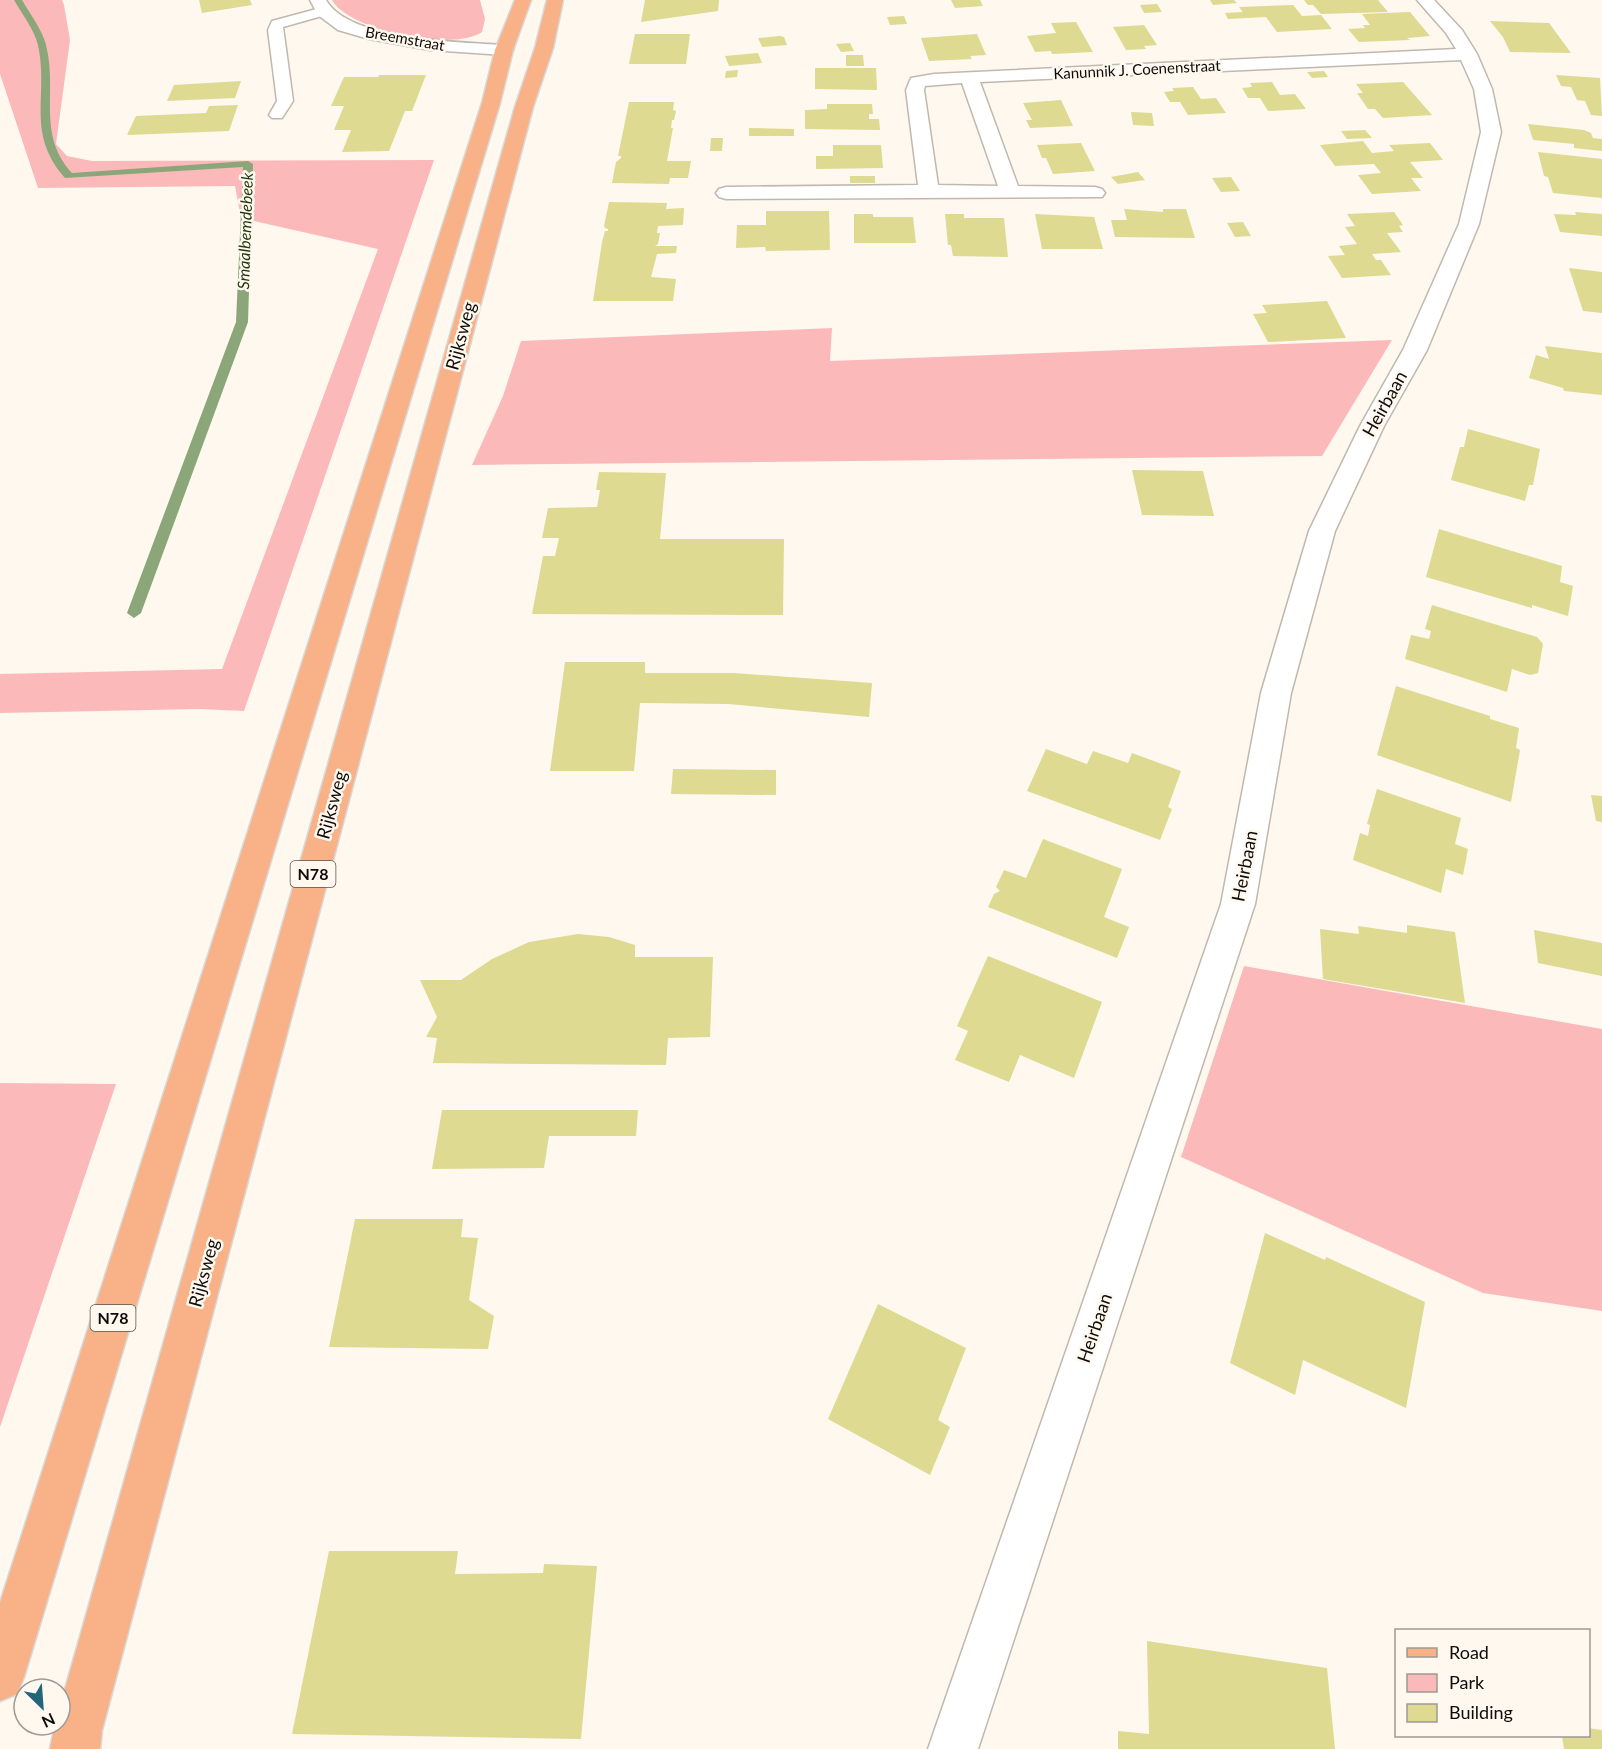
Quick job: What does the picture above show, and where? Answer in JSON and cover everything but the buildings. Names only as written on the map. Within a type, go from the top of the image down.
[{"type":"main road","name":"N78","points":[[0,1677],[491,103],[504,50],[522,0]]},
{"type":"main road","name":"Rijksweg","points":[[75,1749],[78,1730],[524,107],[544,48],[555,0]]},
{"type":"street","name":"Heirbaan","points":[[953,1749],[1238,904],[1276,693],[1322,531],[1372,426],[1415,350],[1469,224],[1491,132],[1483,89],[1468,54],[1454,30],[1425,0]]},
{"type":"street","name":"Breemstraat","points":[[321,5],[344,26],[375,35],[430,45],[504,50]]},
{"type":"street","name":"Kanunnik J. Coenenstraat","points":[[929,191],[915,90],[916,82],[1468,54]]},
{"type":"street","points":[[969,78],[1010,192]]},
{"type":"street","points":[[726,193],[929,191],[1095,193]]},
{"type":"lane","points":[[277,115],[285,101],[275,30],[277,24],[321,5]]},
{"type":"green space","points":[[0,0],[62,0],[70,40],[56,144],[67,156],[92,161],[434,160],[244,711],[199,709],[0,713],[0,674],[222,669],[378,249],[241,218],[235,186],[38,188],[0,74]]},
{"type":"green space","points":[[332,0],[480,0],[485,19],[482,32],[468,38],[427,39],[380,29],[359,21],[342,11]]},
{"type":"green space","points":[[832,328],[830,361],[1392,340],[1322,456],[472,465],[503,396],[521,341]]},
{"type":"green space","points":[[1244,966],[1602,1029],[1602,1311],[1483,1293],[1181,1157]]},
{"type":"green space","points":[[0,1083],[116,1084],[0,1427]]},
{"type":"waterway","name":"Smaalbemdebeek","points":[[18,0],[42,45],[46,132],[57,163],[69,176],[248,164],[242,322],[134,613]]}]
